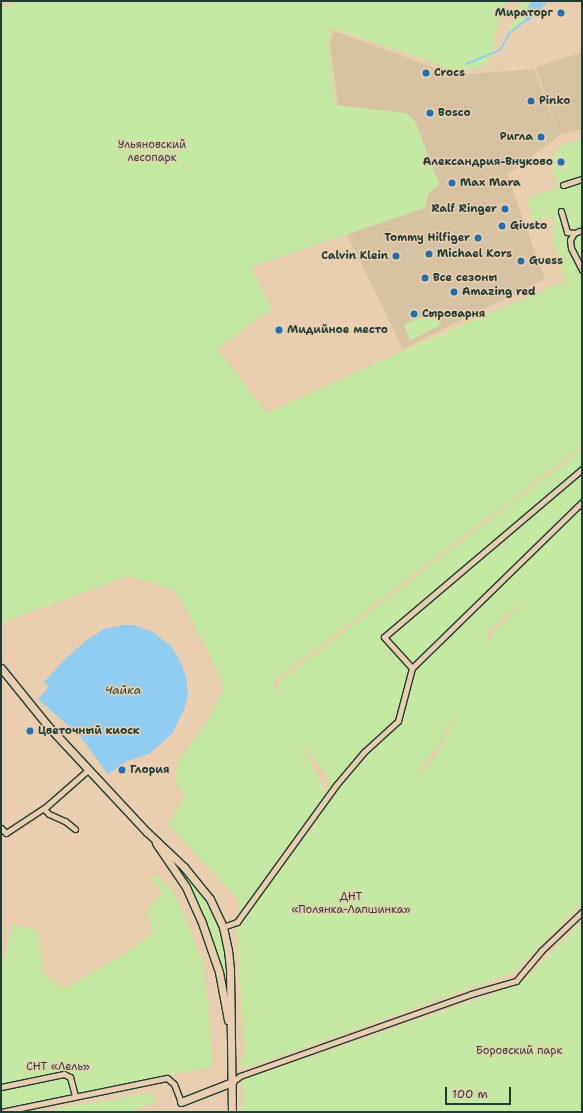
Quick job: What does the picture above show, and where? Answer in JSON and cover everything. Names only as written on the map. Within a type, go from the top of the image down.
[{"type":"main road","points":[[1,668],[48,726],[88,770],[147,832],[171,853],[203,888],[223,927],[228,950],[232,1002],[230,1033],[232,1112]]},
{"type":"main road","points":[[147,832],[176,871],[194,902],[219,972],[230,1033]]},
{"type":"main road","points":[[181,1102],[232,1082]]},
{"type":"street","points":[[563,185],[582,179]]},
{"type":"street","points":[[561,211],[567,232],[574,233],[582,230]]},
{"type":"street","points":[[574,233],[570,240],[582,270]]},
{"type":"street","points":[[412,668],[384,637],[582,470]]},
{"type":"street","points":[[223,927],[236,922],[337,784],[364,752],[398,721],[412,668],[582,502]]},
{"type":"street","points":[[1,828],[6,833],[44,808],[88,770]]},
{"type":"street","points":[[44,808],[49,814],[65,821],[75,829]]},
{"type":"street","points":[[232,1082],[240,1076],[471,994],[516,981],[541,951],[582,912]]},
{"type":"street","points":[[1,1087],[64,1074],[70,1077],[75,1096]]},
{"type":"street","points":[[1,1112],[167,1078],[174,1084],[181,1102]]},
{"type":"shaded area","points":[[334,31],[454,75],[534,69],[559,136],[507,175],[545,279],[403,349],[330,200],[338,104],[330,42]]},
{"type":"shaded area","points":[[582,52],[582,129],[559,135],[536,67]]},
{"type":"green space","name":"Ульяновский лесопарк","points":[[20,1],[507,1],[499,18],[494,50],[486,65],[470,70],[453,72],[438,64],[332,28],[328,40],[335,105],[406,113],[415,121],[439,184],[428,194],[425,208],[251,267],[272,309],[217,349],[267,413],[400,352],[560,283],[566,287],[553,241],[554,217],[533,220],[527,199],[558,187],[550,160],[561,145],[582,139],[582,446],[273,682],[282,700],[277,683],[582,449],[582,903],[513,973],[243,1069],[242,1056],[245,1054],[236,917],[240,912],[236,897],[168,824],[185,796],[175,780],[179,760],[206,724],[224,688],[208,651],[176,591],[129,576],[1,623],[1,8]],"holes":[[[530,596],[493,633],[484,648],[488,631]],[[455,713],[452,724],[437,755],[420,774],[420,769],[439,745]],[[301,741],[330,780],[326,793]],[[324,799],[317,823],[275,872]]]},
{"type":"green space","points":[[523,1],[531,1],[526,11],[525,20],[510,31],[514,14]]},
{"type":"green space","points":[[434,313],[440,325],[410,341],[404,324]]},
{"type":"green space","points":[[173,859],[200,891],[217,924],[226,958],[228,997],[220,959],[202,910],[185,877]]},
{"type":"green space","name":"СНТ «Лель»","points":[[158,876],[175,894],[202,959],[208,1002],[213,1067],[130,1082],[128,1084],[1,1110],[1,969],[13,924],[38,931],[43,973],[64,989],[123,955],[152,934],[147,911],[163,893],[148,877]]},
{"type":"green space","name":"Боровский парк","points":[[582,922],[582,1112],[243,1112],[243,1080],[519,985]]},
{"type":"green space","points":[[152,1093],[155,1103],[127,1112],[36,1112]]},
{"type":"water","points":[[531,1],[548,1],[530,20],[525,22],[526,11]]},
{"type":"water","name":"Чайка","points":[[123,625],[134,625],[153,632],[171,646],[179,659],[186,676],[188,696],[184,710],[172,734],[149,754],[127,761],[108,774],[80,736],[38,699],[49,687],[44,682],[65,659],[87,640],[104,629]]},
{"type":"waterway","points":[[466,64],[500,50],[510,33],[525,21]]},
{"type":"place","name":"Мираторг","points":[[561,13]]},
{"type":"place","name":"Crocs","points":[[426,73]]},
{"type":"place","name":"Pinko","points":[[531,101]]},
{"type":"place","name":"Bosco","points":[[430,113]]},
{"type":"place","name":"Ригла","points":[[541,137]]},
{"type":"place","name":"Александрия-Внуково","points":[[561,162]]},
{"type":"place","name":"Max Mara","points":[[452,183]]},
{"type":"place","name":"Ralf Ringer","points":[[505,209]]},
{"type":"place","name":"Giusto","points":[[502,226]]},
{"type":"place","name":"Tommy Hilfiger","points":[[478,238]]},
{"type":"place","name":"Michael Kors","points":[[429,254]]},
{"type":"place","name":"Calvin Klein","points":[[396,256]]},
{"type":"place","name":"Guess","points":[[521,261]]},
{"type":"place","name":"Все сезоны","points":[[425,278]]},
{"type":"place","name":"Amazing red","points":[[454,292]]},
{"type":"place","name":"Сыроварня","points":[[414,314]]},
{"type":"place","name":"Мидийное место","points":[[279,330]]},
{"type":"place","name":"Цветочный киоск","points":[[30,731]]},
{"type":"place","name":"Глория","points":[[122,770]]},
{"type":"park label","name":"ДНТ «Полянка-Лапшинка»","points":[[351,904]]}]
